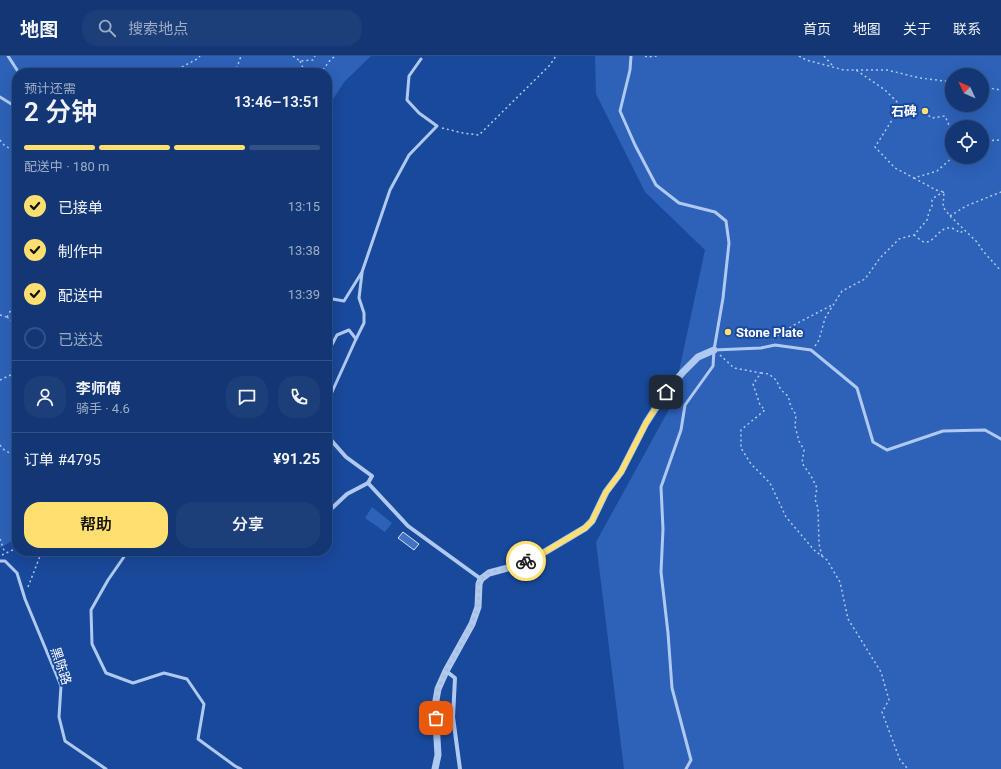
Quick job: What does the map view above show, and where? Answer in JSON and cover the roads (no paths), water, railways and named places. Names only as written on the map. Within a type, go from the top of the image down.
[{"type":"street","points":[[435,769],[438,755],[435,706],[438,689],[446,671],[472,624],[478,607],[479,584],[481,579],[489,573],[533,559],[585,528],[592,521],[606,492],[621,472],[646,423],[666,392],[698,357],[714,350]]},
{"type":"street","points":[[332,441],[346,457],[372,476],[368,483],[347,494],[332,508]]},
{"type":"street","points":[[368,483],[408,526],[481,579]]},
{"type":"street","points":[[446,671],[455,678],[452,717],[460,769]]},
{"type":"lane","points":[[8,56],[16,68]]},
{"type":"lane","points":[[631,56],[630,70],[620,111],[635,145],[656,185],[679,203],[715,212],[726,221],[729,243],[713,366],[685,405],[681,430],[661,487],[661,572],[668,633],[672,688],[691,760],[686,769]]},
{"type":"lane","points":[[332,392],[364,323],[364,313],[359,298],[362,272],[390,190],[409,155],[437,126],[419,113],[408,100],[409,76],[421,59]]},
{"type":"lane","points":[[0,97],[12,104]]},
{"type":"lane","points":[[332,299],[344,301],[362,272]]},
{"type":"lane","points":[[332,345],[337,336],[349,330],[356,339]]},
{"type":"lane","points":[[714,350],[761,348],[775,345],[811,350],[857,388],[873,442],[887,450],[943,431],[985,430],[1001,439]]},
{"type":"lane","points":[[125,556],[108,580],[91,610],[92,644],[106,673],[132,683],[164,674],[187,679],[204,704],[198,739],[241,769]]},
{"type":"lane","name":"黑陈路","points":[[0,561],[5,561],[17,573],[25,599],[61,686],[59,717],[65,740],[106,769]]},
{"type":"place","name":"石碑","points":[[925,111]]},
{"type":"place","name":"Stone Plate","points":[[728,332]]}]
